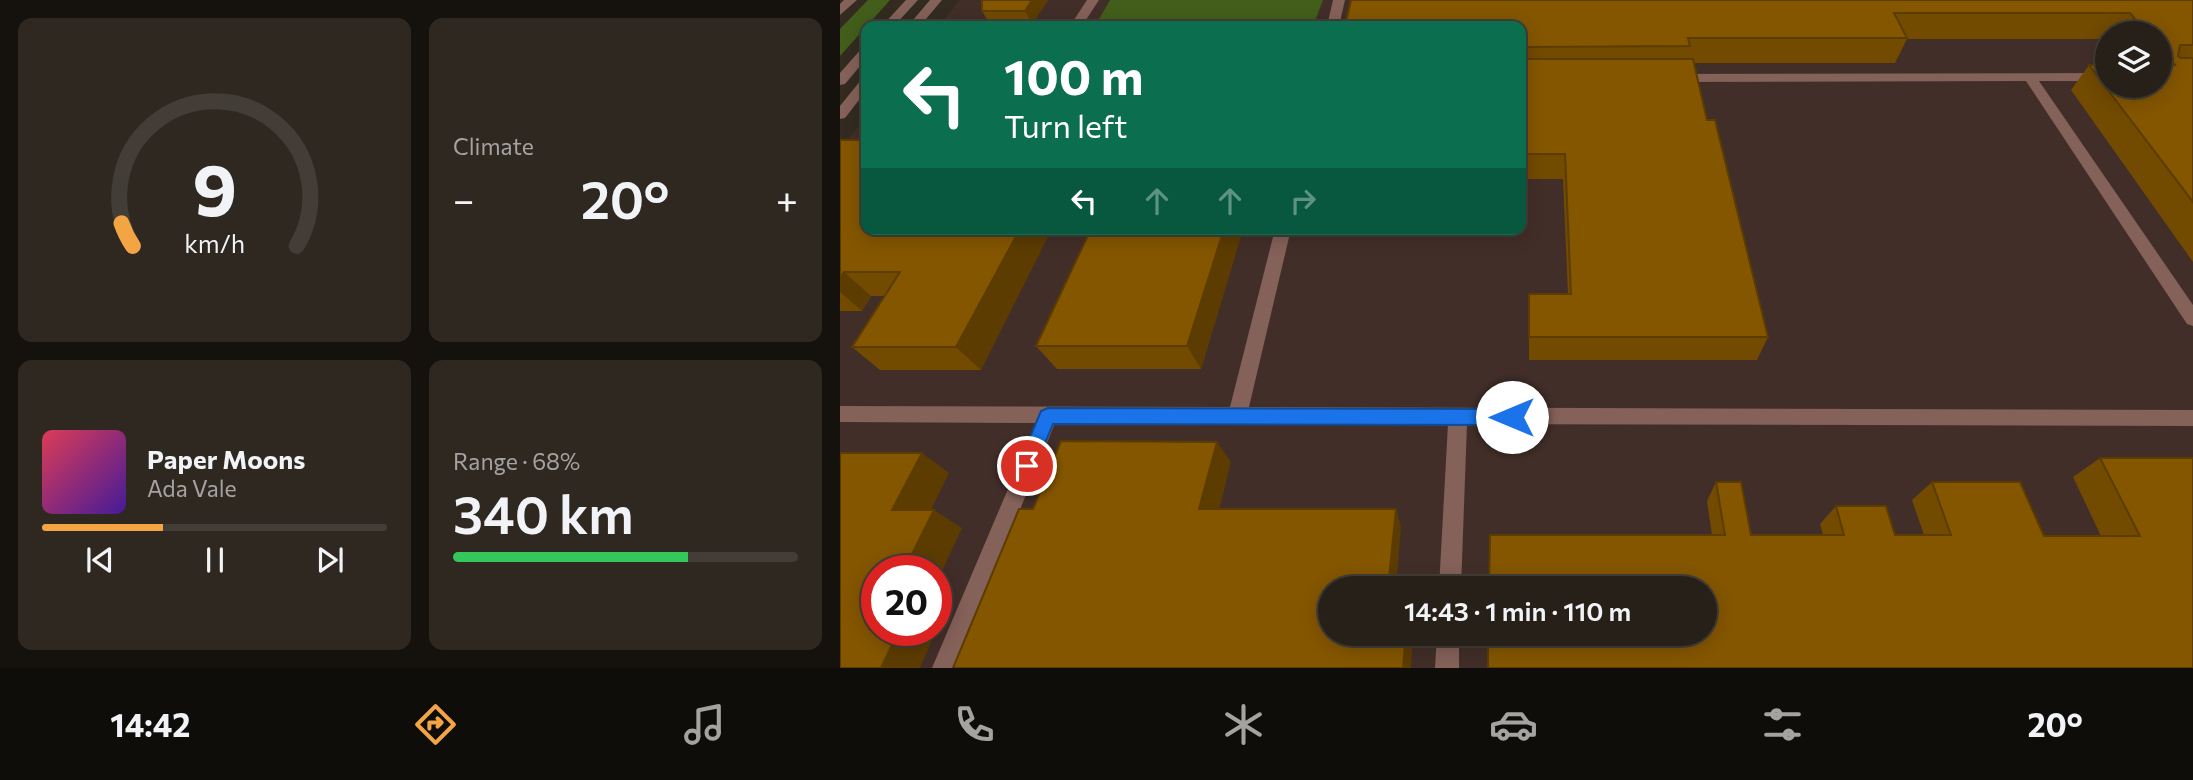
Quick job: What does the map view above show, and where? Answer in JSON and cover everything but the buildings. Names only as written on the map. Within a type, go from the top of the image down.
[{"type":"street","points":[[840,11],[850,0]]},
{"type":"street","points":[[893,21],[912,0]]},
{"type":"street","points":[[918,21],[936,0]]},
{"type":"street","points":[[1079,21],[1093,0]]},
{"type":"street","points":[[1334,21],[1339,0]]},
{"type":"street","points":[[840,81],[861,57]]},
{"type":"street","points":[[2030,77],[2193,319]]},
{"type":"street","points":[[1658,78],[2095,77]]},
{"type":"street","points":[[840,115],[859,100]]},
{"type":"street","points":[[1237,416],[1282,235]]},
{"type":"street","points":[[840,414],[2193,418]]},
{"type":"street","points":[[944,668],[1048,416]]},
{"type":"street","points":[[1451,576],[1458,417]]},
{"type":"street","points":[[1447,668],[1448,646]]},
{"type":"shaded area","points":[[960,0],[2193,0],[2193,668],[840,668],[840,150],[861,123],[861,235],[1526,235],[1526,21],[943,21]]},
{"type":"green space","points":[[868,0],[890,0],[871,21],[861,21],[861,32],[840,56],[840,29]]},
{"type":"green space","points":[[1110,0],[1323,0],[1315,21],[1098,21]]},
{"type":"route","points":[[1027,466],[1048,416],[1512,417]]}]
